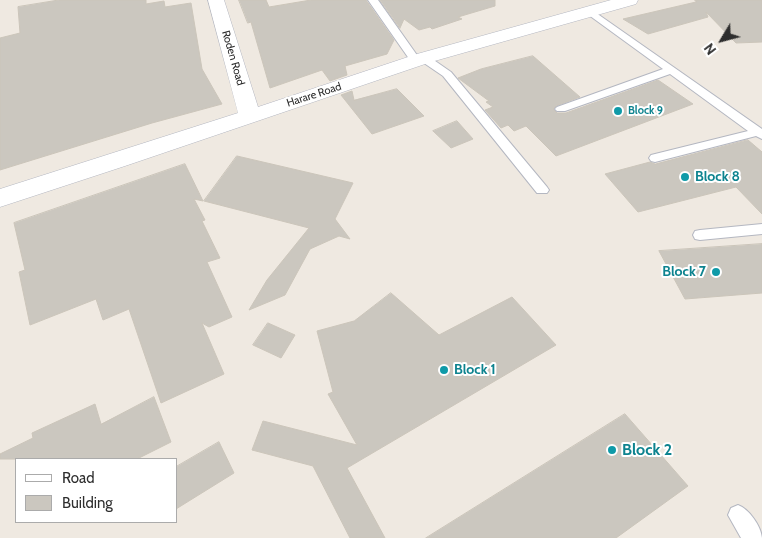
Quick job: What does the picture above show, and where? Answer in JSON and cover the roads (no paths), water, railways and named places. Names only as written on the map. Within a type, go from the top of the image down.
[{"type":"street","name":"Roden Road","points":[[216,0],[250,116]]},
{"type":"street","name":"Harare Road","points":[[0,198],[420,60],[590,7],[630,0]]},
{"type":"lane","points":[[373,0],[420,60],[448,74],[542,190]]},
{"type":"lane","points":[[590,7],[670,70],[760,133]]},
{"type":"lane","points":[[561,109],[670,70]]},
{"type":"lane","points":[[655,158],[760,133]]},
{"type":"lane","points":[[700,235],[762,229]]},
{"type":"lane","points":[[738,515],[752,538]]},
{"type":"place","name":"Block 9","points":[[618,111]]},
{"type":"place","name":"Block 8","points":[[685,177]]},
{"type":"place","name":"Block 7","points":[[716,272]]},
{"type":"place","name":"Block 1","points":[[444,370]]},
{"type":"place","name":"Block 2","points":[[612,450]]}]
